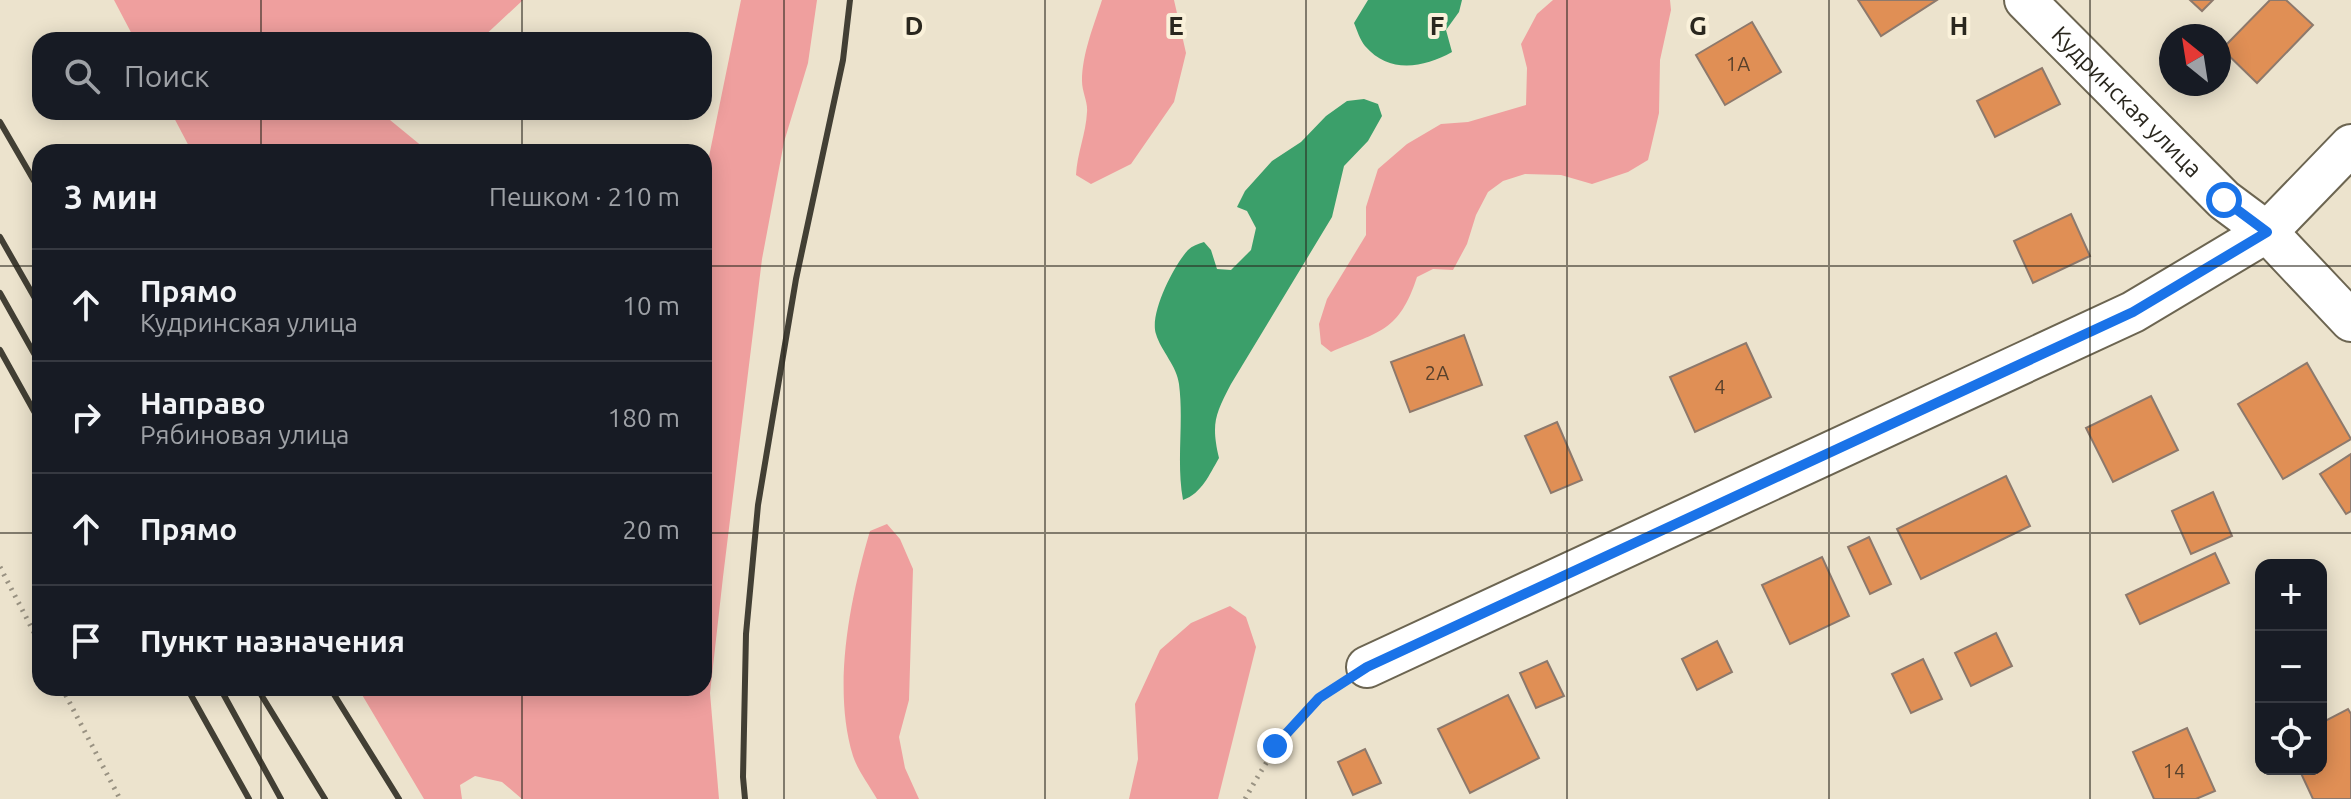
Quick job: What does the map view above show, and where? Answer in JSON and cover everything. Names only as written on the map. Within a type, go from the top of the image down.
[{"type":"street","name":"Кудринская улица","points":[[2025,0],[2224,200],[2267,232],[2351,321]]},
{"type":"street","points":[[1367,667],[2133,312],[2267,232],[2351,145]]},
{"type":"path","points":[[0,567],[32,629]]},
{"type":"path","points":[[1245,799],[1275,746],[1319,698],[1367,667]]},
{"type":"path","points":[[66,696],[120,799]]},
{"type":"shaded area","points":[[114,0],[523,0],[489,32],[131,32]]},
{"type":"shaded area","points":[[741,0],[817,0],[808,63],[784,142],[762,259],[712,675],[712,144]]},
{"type":"shaded area","points":[[1102,0],[1174,0],[1186,53],[1174,102],[1131,164],[1091,184],[1076,175],[1087,112],[1082,81],[1084,60]]},
{"type":"shaded area","points":[[1368,0],[1462,0],[1459,12],[1446,30],[1452,52],[1430,62],[1407,66],[1374,55],[1363,44],[1354,23]]},
{"type":"shaded area","points":[[1553,0],[1670,0],[1671,10],[1660,60],[1659,113],[1648,160],[1628,172],[1592,184],[1561,175],[1525,174],[1503,181],[1488,192],[1453,270],[1433,269],[1417,277],[1403,309],[1386,327],[1331,352],[1321,344],[1319,324],[1327,299],[1366,235],[1366,207],[1378,169],[1407,144],[1441,124],[1468,122],[1526,105],[1527,68],[1521,44],[1537,14]]},
{"type":"shaded area","points":[[1364,99],[1378,104],[1382,116],[1368,141],[1344,166],[1332,217],[1231,384],[1218,412],[1215,427],[1219,458],[1200,488],[1183,500],[1179,384],[1158,340],[1155,325],[1164,290],[1188,250],[1204,242],[1211,250],[1217,269],[1231,270],[1251,250],[1256,228],[1247,211],[1237,207],[1245,191],[1272,161],[1301,142],[1326,116],[1347,101]]},
{"type":"shaded area","points":[[175,120],[390,120],[419,144],[188,144]]},
{"type":"shaded area","points":[[887,524],[900,539],[913,569],[909,700],[899,737],[905,768],[919,799],[877,799],[855,762],[847,729],[844,672],[850,614],[870,531]]},
{"type":"shaded area","points":[[1230,606],[1246,617],[1256,647],[1218,799],[1129,799],[1138,759],[1135,704],[1160,650],[1191,623]]},
{"type":"shaded area","points":[[363,696],[710,696],[719,799],[522,799],[502,782],[475,776],[460,785],[462,799],[424,799]]},
{"type":"building","points":[[1858,0],[1937,0],[1881,36]]},
{"type":"building","points":[[2190,0],[2213,0],[2202,11]]},
{"type":"building","points":[[2270,0],[2286,0],[2313,25],[2257,83],[2231,58],[2231,40]]},
{"type":"building","points":[[1752,22],[1781,72],[1725,105],[1696,55]]},
{"type":"building","points":[[2042,68],[2060,104],[1995,137],[1977,101]]},
{"type":"building","points":[[2071,214],[2090,256],[2033,283],[2014,241]]},
{"type":"building","points":[[1464,335],[1482,385],[1410,412],[1391,362]]},
{"type":"building","points":[[1746,343],[1771,397],[1695,432],[1670,377]]},
{"type":"building","points":[[2307,363],[2351,439],[2283,479],[2238,404]]},
{"type":"building","points":[[2151,396],[2178,450],[2113,482],[2086,428]]},
{"type":"building","points":[[1557,422],[1582,480],[1551,493],[1525,436]]},
{"type":"building","points":[[2351,454],[2351,511],[2346,514],[2320,474]]},
{"type":"building","points":[[2006,476],[2030,526],[1921,579],[1897,529]]},
{"type":"building","points":[[2213,492],[2232,536],[2191,554],[2172,511]]},
{"type":"building","points":[[1869,537],[1891,584],[1870,594],[1848,547]]},
{"type":"building","points":[[2215,553],[2229,583],[2140,624],[2126,595]]},
{"type":"building","points":[[1822,557],[1849,616],[1790,644],[1762,585]]},
{"type":"building","points":[[1996,633],[2012,666],[1971,686],[1955,653]]},
{"type":"building","points":[[1717,641],[1732,672],[1697,690],[1682,659]]},
{"type":"building","points":[[1923,659],[1942,699],[1911,713],[1892,674]]},
{"type":"building","points":[[1547,661],[1564,696],[1536,708],[1520,673]]},
{"type":"building","points":[[1508,695],[1539,758],[1470,793],[1438,729]]},
{"type":"building","points":[[2348,709],[2351,714],[2351,799],[2313,799],[2302,775],[2327,775],[2327,720]]},
{"type":"building","points":[[2187,728],[2215,791],[2196,799],[2154,799],[2133,752]]},
{"type":"building","points":[[1365,749],[1381,783],[1353,795],[1338,762]]},
{"type":"railway","points":[[745,799],[746,634],[758,505],[796,279],[843,60],[850,0]]},
{"type":"railway","points":[[0,122],[32,177]]},
{"type":"railway","points":[[0,237],[32,293]]},
{"type":"railway","points":[[0,293],[32,350]]},
{"type":"railway","points":[[0,350],[32,408]]},
{"type":"railway","points":[[191,696],[249,799]]},
{"type":"railway","points":[[224,696],[281,799]]},
{"type":"railway","points":[[262,696],[325,799]]},
{"type":"railway","points":[[335,696],[399,799]]},
{"type":"route","points":[[1275,746],[1319,698],[1367,667],[2133,312],[2267,232],[2224,200]]}]
